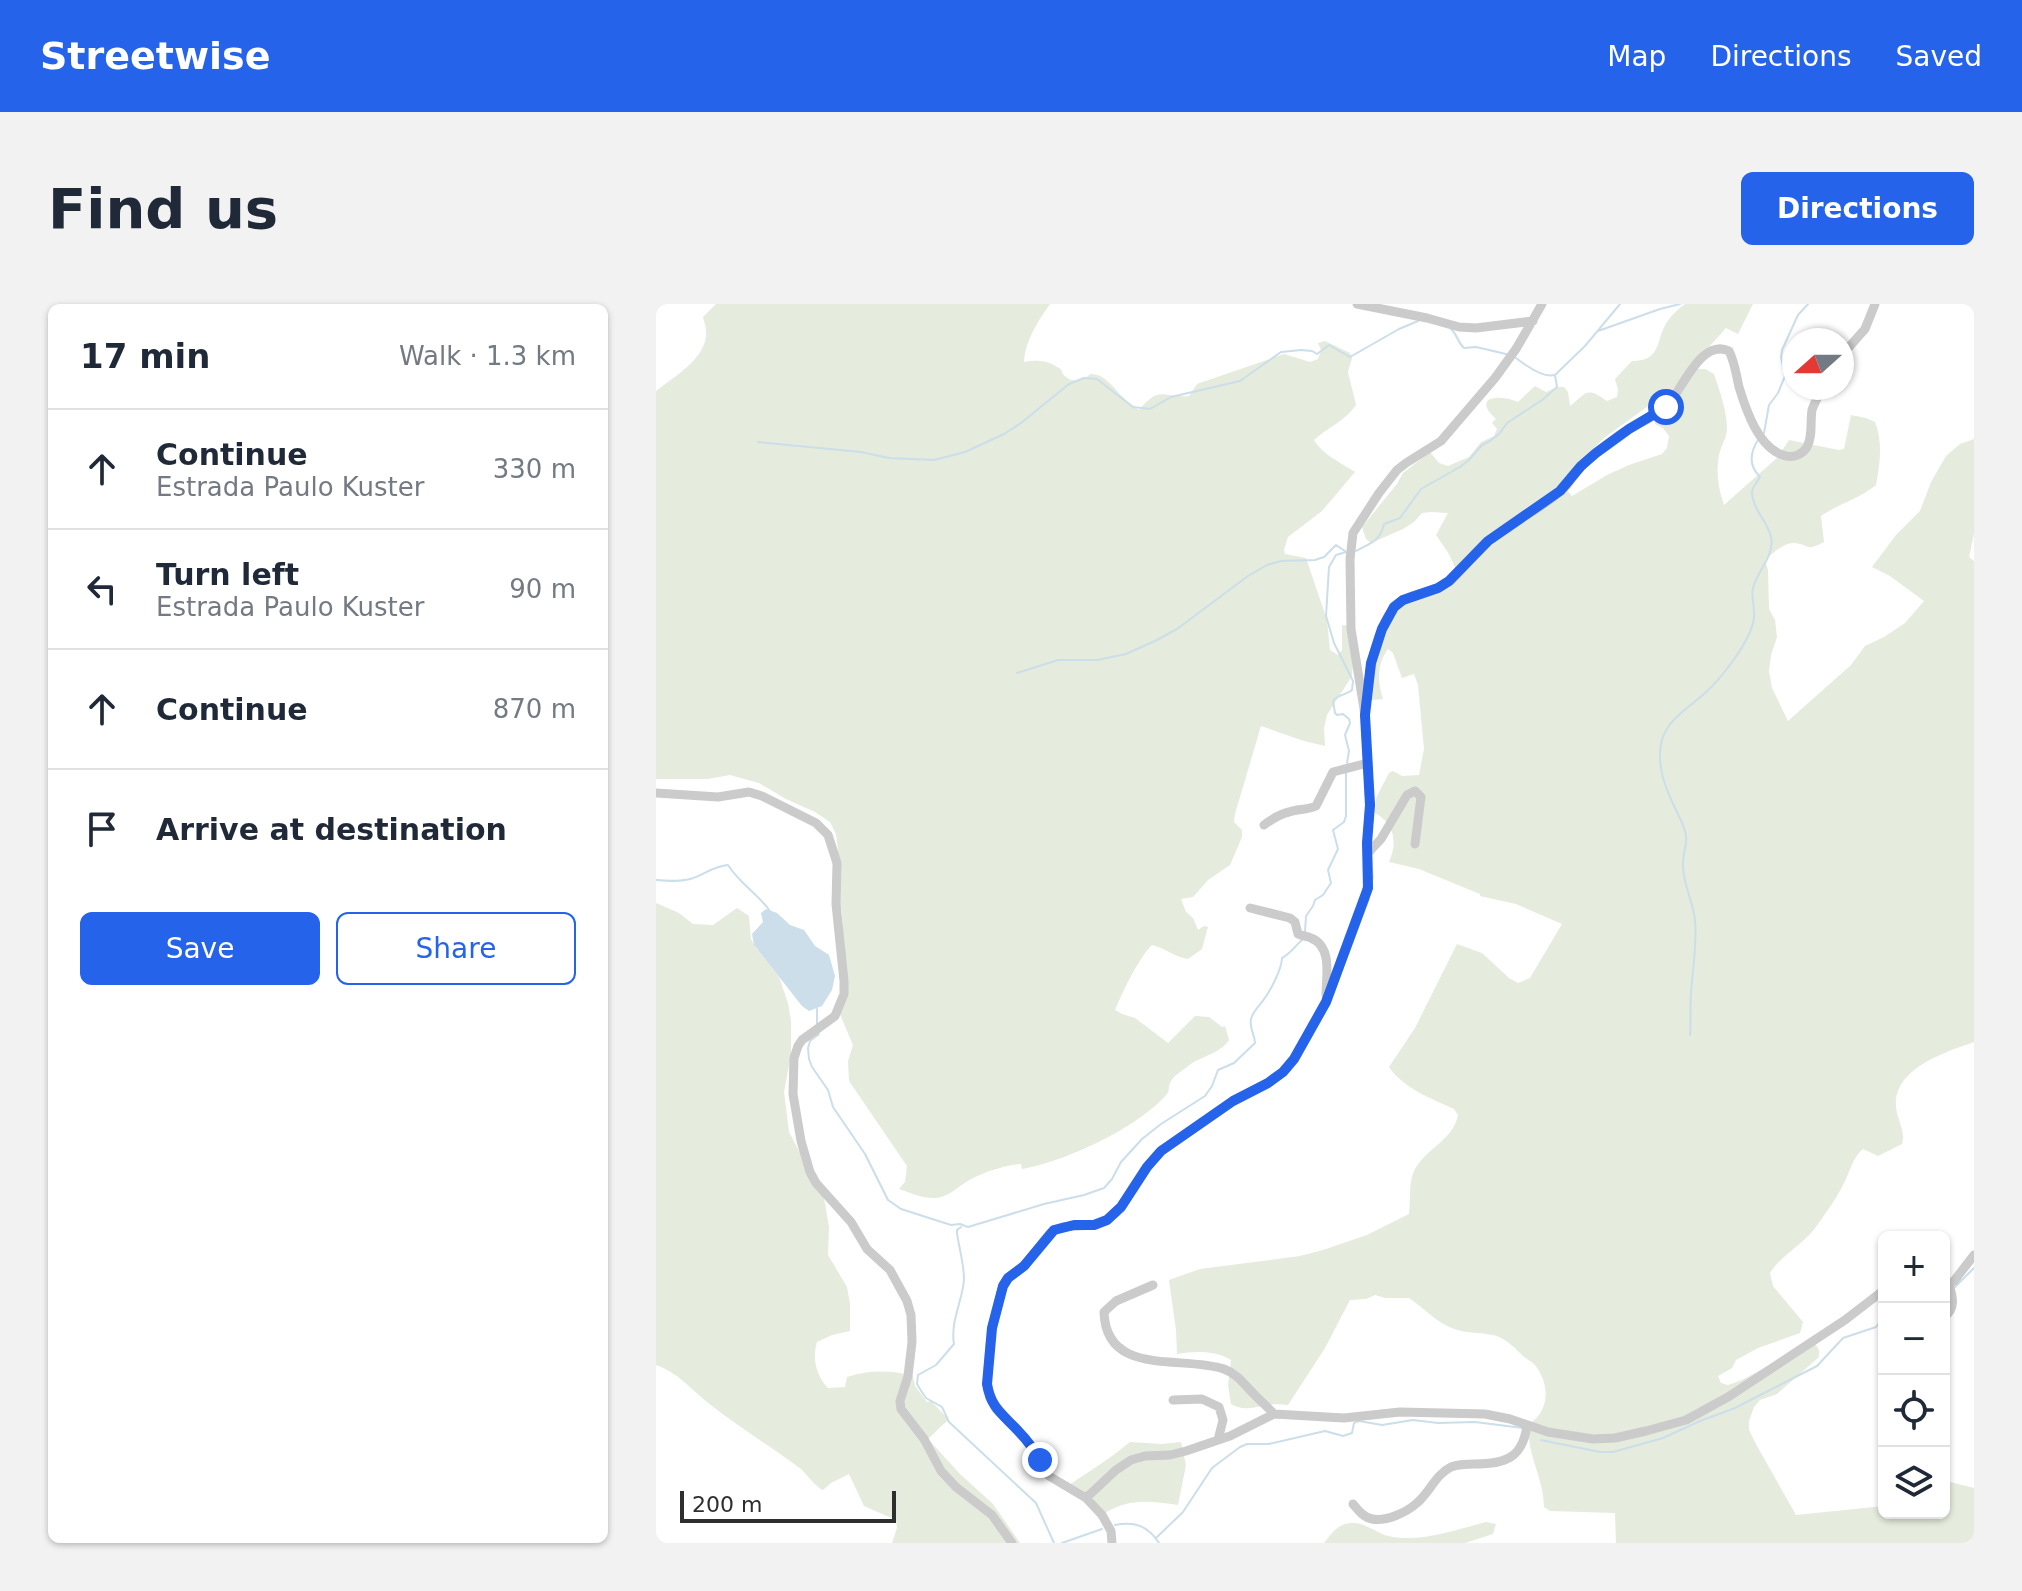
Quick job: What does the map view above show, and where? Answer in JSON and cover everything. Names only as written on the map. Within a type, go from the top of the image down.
[{"type":"street","points":[[1357,304],[1459,327],[1533,321]]},
{"type":"street","points":[[1112,1543],[1108,1523],[1086,1498],[1052,1479],[1024,1437],[996,1409],[990,1398],[987,1384],[991,1337],[1003,1286],[1024,1266],[1050,1233],[1062,1227],[1094,1225],[1107,1220],[1121,1207],[1161,1151],[1233,1101],[1283,1072],[1294,1059],[1326,1002],[1368,888],[1370,805],[1365,715],[1351,629],[1350,559],[1353,533],[1397,470],[1441,441],[1495,378],[1542,304]]},
{"type":"street","points":[[1854,341],[1865,329],[1875,304]]},
{"type":"street","points":[[1365,715],[1371,663],[1382,629],[1394,607],[1403,600],[1449,581],[1488,541],[1560,491],[1581,466],[1607,445],[1666,407],[1687,374],[1711,351],[1718,348],[1729,351],[1743,400],[1757,430],[1769,447],[1783,455],[1801,454],[1807,448],[1817,400]]},
{"type":"street","points":[[1264,825],[1293,810],[1313,808],[1333,772],[1368,763]]},
{"type":"street","points":[[1368,853],[1381,839],[1407,795],[1415,791],[1421,797],[1415,844]]},
{"type":"street","points":[[656,793],[718,797],[749,792],[816,823],[828,835],[837,863],[836,904],[844,994],[835,1016],[802,1040],[794,1058],[793,1094],[801,1141],[816,1183],[851,1222],[867,1249],[890,1270],[907,1301],[912,1342],[901,1409],[948,1479],[992,1515],[1012,1543]]},
{"type":"street","points":[[1250,908],[1290,918],[1295,922],[1298,934],[1319,943],[1327,959],[1326,1002]]},
{"type":"street","points":[[1950,1282],[1965,1269],[1974,1255]]},
{"type":"street","points":[[1153,1285],[1116,1301],[1104,1312],[1115,1346],[1142,1358],[1223,1369],[1237,1375],[1274,1414]]},
{"type":"street","points":[[1086,1498],[1131,1460],[1178,1453],[1218,1440],[1274,1414],[1344,1418],[1410,1412],[1485,1414],[1548,1432],[1593,1439],[1615,1438],[1686,1420],[1728,1397],[1823,1335],[1878,1294]]},
{"type":"street","points":[[1173,1400],[1202,1399],[1219,1407],[1223,1420],[1218,1440]]},
{"type":"street","points":[[1353,1504],[1370,1519],[1407,1510],[1449,1468],[1486,1464],[1515,1455],[1527,1425]]},
{"type":"shaded area","points":[[716,304],[1050,304],[1030,339],[1024,362],[1049,363],[1075,381],[1090,374],[1100,376],[1139,410],[1157,395],[1189,396],[1197,384],[1284,354],[1310,362],[1318,359],[1321,350],[1318,343],[1325,341],[1350,353],[1352,358],[1348,372],[1356,405],[1314,440],[1327,454],[1355,472],[1322,511],[1288,537],[1284,550],[1285,554],[1306,558],[1327,620],[1330,650],[1338,655],[1342,650],[1342,625],[1355,627],[1352,676],[1327,715],[1325,746],[1261,726],[1235,814],[1234,822],[1242,830],[1242,837],[1230,865],[1208,880],[1193,897],[1181,899],[1198,930],[1208,927],[1202,949],[1188,959],[1152,945],[1136,967],[1115,1010],[1135,1018],[1168,1043],[1195,1016],[1209,1017],[1225,1026],[1229,1040],[1221,1049],[1175,1076],[1166,1095],[1138,1119],[1079,1151],[1022,1169],[1021,1164],[995,1169],[942,1197],[922,1197],[899,1189],[905,1182],[907,1166],[849,1081],[848,1061],[853,1045],[836,1005],[845,980],[842,912],[835,901],[838,850],[836,834],[830,822],[759,783],[730,775],[708,779],[656,779],[656,391],[681,373],[702,349],[706,328],[703,317]]},
{"type":"shaded area","points":[[1685,304],[1753,304],[1738,334],[1726,328],[1702,355],[1697,369],[1714,374],[1724,409],[1727,430],[1718,467],[1724,505],[1777,458],[1789,440],[1844,449],[1851,415],[1875,422],[1878,430],[1880,453],[1876,485],[1821,516],[1824,542],[1810,547],[1789,543],[1765,560],[1769,609],[1775,620],[1777,637],[1769,671],[1772,688],[1788,721],[1851,665],[1865,646],[1905,623],[1924,601],[1872,567],[1896,535],[1920,511],[1931,482],[1946,456],[1960,444],[1974,439],[1974,534],[1969,557],[1974,561],[1974,1042],[1923,1064],[1903,1082],[1897,1093],[1896,1107],[1903,1135],[1902,1144],[1878,1156],[1863,1149],[1854,1159],[1836,1198],[1813,1231],[1770,1273],[1773,1286],[1803,1322],[1800,1333],[1758,1348],[1736,1360],[1732,1368],[1718,1376],[1721,1383],[1728,1385],[1809,1344],[1816,1345],[1819,1357],[1777,1394],[1760,1400],[1749,1421],[1749,1430],[1757,1446],[1796,1515],[1878,1507],[1878,1519],[1950,1519],[1950,1482],[1974,1488],[1974,1543],[1616,1543],[1615,1513],[1550,1511],[1544,1507],[1529,1435],[1529,1424],[1541,1412],[1546,1397],[1543,1380],[1535,1365],[1501,1338],[1459,1331],[1436,1319],[1409,1298],[1375,1295],[1350,1300],[1325,1348],[1288,1405],[1235,1406],[1231,1404],[1228,1385],[1231,1360],[1205,1352],[1177,1354],[1169,1280],[1200,1269],[1300,1256],[1323,1250],[1367,1235],[1409,1214],[1415,1169],[1451,1131],[1458,1115],[1454,1109],[1410,1087],[1389,1067],[1415,1028],[1457,944],[1482,953],[1518,983],[1530,978],[1562,924],[1516,904],[1480,896],[1419,869],[1389,862],[1394,840],[1386,822],[1375,813],[1376,798],[1389,773],[1419,775],[1424,749],[1418,685],[1414,674],[1402,678],[1393,653],[1388,649],[1379,673],[1383,699],[1372,700],[1369,695],[1388,613],[1449,578],[1456,570],[1436,535],[1448,513],[1422,513],[1403,529],[1371,543],[1362,527],[1403,473],[1430,452],[1439,463],[1448,466],[1469,457],[1481,442],[1494,436],[1497,429],[1492,423],[1496,419],[1486,406],[1487,401],[1503,398],[1518,402],[1535,386],[1546,392],[1564,387],[1570,406],[1587,393],[1607,401],[1617,397],[1615,379],[1632,361],[1653,354],[1673,314]],"holes":[[[1662,396],[1677,403],[1677,411],[1655,421],[1669,436],[1667,448],[1662,454],[1607,475],[1572,496],[1566,489],[1585,457],[1604,438]]]},
{"type":"shaded area","points":[[656,903],[679,913],[693,924],[713,925],[737,908],[749,916],[751,939],[779,977],[791,1021],[791,1055],[784,1092],[789,1132],[824,1198],[829,1227],[828,1255],[847,1287],[850,1304],[850,1331],[817,1342],[815,1360],[821,1378],[828,1388],[845,1387],[847,1377],[864,1373],[888,1372],[913,1376],[915,1386],[927,1402],[931,1401],[949,1420],[928,1439],[993,1504],[1020,1543],[892,1543],[896,1520],[864,1506],[849,1474],[821,1489],[801,1469],[718,1411],[677,1376],[656,1365]]},
{"type":"shaded area","points":[[1130,1442],[1181,1442],[1186,1465],[1178,1505],[1132,1503],[1105,1513],[1069,1485]]},
{"type":"shaded area","points":[[1486,1522],[1496,1524],[1493,1534],[1465,1543],[1324,1543],[1336,1529],[1348,1523],[1362,1525],[1388,1536],[1412,1538]]},
{"type":"water","points":[[766,909],[804,930],[815,946],[829,955],[835,976],[832,990],[822,1006],[809,1011],[802,1006],[754,945],[752,934],[763,922],[761,913]]},
{"type":"waterway","points":[[1556,374],[1585,346],[1620,304]]},
{"type":"waterway","points":[[1598,331],[1680,304]]},
{"type":"waterway","points":[[1764,433],[1769,405],[1785,376],[1782,350],[1798,315],[1808,304]]},
{"type":"waterway","points":[[758,442],[861,452],[889,458],[934,460],[965,452],[1004,434],[1069,384],[1084,378],[1097,379],[1133,407],[1150,409],[1171,397],[1240,381],[1281,352],[1301,350],[1317,354],[1329,345],[1350,357],[1418,321]]},
{"type":"waterway","points":[[1451,329],[1464,348],[1476,347],[1506,354]]},
{"type":"waterway","points":[[1516,358],[1540,373],[1554,375]]},
{"type":"waterway","points":[[1356,551],[1377,538],[1384,524],[1400,518],[1421,489],[1460,467],[1482,445],[1500,433],[1507,423],[1557,387],[1555,375]]},
{"type":"waterway","points":[[1690,1035],[1695,920],[1683,873],[1685,832],[1663,777],[1661,744],[1672,722],[1726,669],[1752,627],[1753,588],[1772,544],[1753,498],[1752,490],[1760,477],[1752,460],[1758,440]]},
{"type":"waterway","points":[[1017,673],[1058,660],[1097,660],[1126,654],[1177,629],[1267,565],[1281,561],[1315,560],[1324,557],[1336,545],[1345,551]]},
{"type":"waterway","points":[[1346,552],[1336,555],[1329,567],[1326,616],[1334,643],[1353,681],[1352,690],[1333,701],[1335,713],[1343,714],[1350,723],[1345,735],[1349,751],[1347,763]]},
{"type":"waterway","points":[[1305,932],[1306,916],[1315,900],[1331,883],[1328,870],[1338,849],[1333,830],[1344,822],[1346,816],[1346,772]]},
{"type":"waterway","points":[[656,880],[686,880],[728,865],[770,911]]},
{"type":"waterway","points":[[819,1034],[810,1041],[808,1048],[812,1067],[828,1090],[833,1107],[865,1154],[888,1200],[901,1209],[951,1225],[968,1227],[1104,1188],[1121,1162],[1142,1139],[1205,1096],[1218,1070],[1234,1063],[1255,1043],[1251,1026],[1253,1014],[1271,988],[1282,958],[1302,940]]},
{"type":"waterway","points":[[817,1009],[817,1024]]},
{"type":"waterway","points":[[961,1227],[957,1233],[964,1279],[954,1327],[954,1344],[936,1365],[918,1375],[917,1384],[926,1398],[942,1407],[949,1422],[1036,1503],[1054,1543]]},
{"type":"waterway","points":[[1954,1288],[1974,1268]]},
{"type":"waterway","points":[[1541,1440],[1613,1452],[1663,1438],[1735,1408],[1817,1366],[1843,1338],[1878,1324]]},
{"type":"waterway","points":[[1156,1538],[1183,1512],[1212,1468],[1247,1444],[1269,1444],[1325,1431],[1343,1436],[1352,1433],[1354,1423],[1359,1421],[1382,1425],[1413,1420],[1475,1422],[1523,1428]]},
{"type":"waterway","points":[[1115,1525],[1140,1526],[1159,1543]]},
{"type":"waterway","points":[[1062,1543],[1102,1529]]},
{"type":"route","points":[[1040,1460],[1024,1437],[996,1409],[988,1392],[992,1328],[1003,1286],[1054,1230],[1100,1224],[1107,1220],[1121,1207],[1155,1156],[1178,1137],[1283,1072],[1301,1047],[1333,988],[1368,888],[1370,805],[1365,715],[1371,663],[1388,617],[1403,600],[1449,581],[1488,541],[1560,491],[1581,466],[1617,436],[1666,407]]}]
